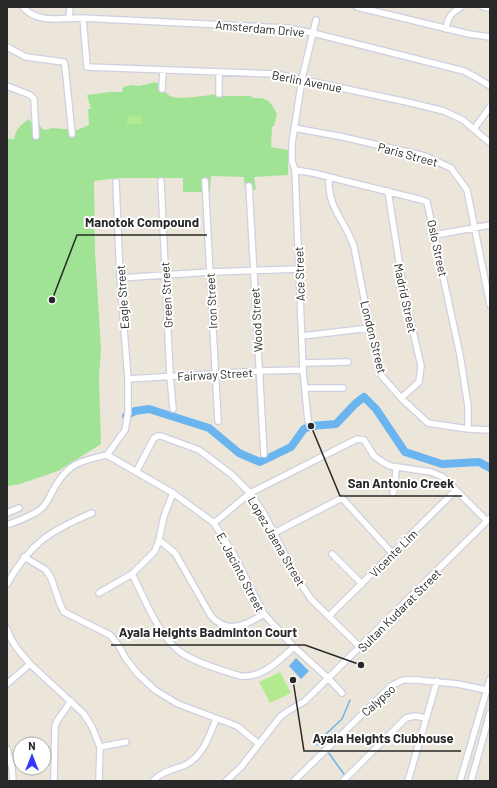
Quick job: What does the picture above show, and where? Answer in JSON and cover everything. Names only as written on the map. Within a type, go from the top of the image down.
[{"type":"street","name":"Amsterdam Drive","points":[[23,7],[28,13],[37,17],[48,18],[83,18],[287,28],[313,32],[464,71],[490,86]]},
{"type":"street","points":[[70,7],[70,18]]},
{"type":"street","points":[[357,7],[446,29],[490,37]]},
{"type":"street","points":[[446,29],[448,17],[461,7]]},
{"type":"street","points":[[483,7],[490,8]]},
{"type":"street","name":"Berlin Avenue","points":[[83,18],[87,67],[276,74],[451,113],[463,120],[490,142]]},
{"type":"street","name":"Ace Street","points":[[308,421],[303,370],[295,170],[292,161],[294,128],[302,79],[316,20]]},
{"type":"street","points":[[7,47],[26,57],[64,62],[72,134]]},
{"type":"street","points":[[162,89],[163,70]]},
{"type":"street","points":[[219,72],[219,94]]},
{"type":"street","points":[[7,86],[30,95],[34,99],[36,136]]},
{"type":"street","points":[[474,129],[490,107]]},
{"type":"street","name":"Paris Street","points":[[294,128],[343,137],[425,156],[451,168],[467,190],[490,305]]},
{"type":"street","name":"Oslo Street","points":[[295,170],[388,191],[427,202],[460,355],[468,406],[468,429]]},
{"type":"street","name":"London Street","points":[[330,177],[329,190],[331,200],[351,236],[354,247],[381,375],[401,398],[428,423],[468,429],[490,430]]},
{"type":"street","name":"Green Street","points":[[161,181],[170,376],[173,409]]},
{"type":"street","name":"Eagle Street","points":[[108,455],[125,430],[128,413],[128,379],[120,278],[116,182]]},
{"type":"street","name":"Iron Street","points":[[205,182],[218,421]]},
{"type":"street","name":"Wood Street","points":[[249,186],[264,454]]},
{"type":"street","name":"Madrid Street","points":[[388,191],[403,287],[420,366],[419,382],[401,398]]},
{"type":"street","points":[[435,235],[490,225]]},
{"type":"street","points":[[120,278],[210,272],[299,269]]},
{"type":"street","points":[[302,336],[370,328]]},
{"type":"street","points":[[303,363],[348,362]]},
{"type":"street","name":"Fairway Street","points":[[128,379],[259,371],[303,370]]},
{"type":"street","points":[[305,388],[343,388]]},
{"type":"street","name":"Lopez Jaena Street","points":[[136,472],[154,438],[161,436],[199,450],[231,474],[250,493],[263,512],[297,578],[312,599],[361,648]]},
{"type":"street","name":"Sultan Kudarat Street","points":[[226,781],[241,767],[280,717],[305,702],[489,520],[443,477],[431,472],[396,468],[374,456],[364,440],[357,439],[250,493]]},
{"type":"street","points":[[7,525],[37,512],[43,507],[62,476],[69,468],[82,461],[108,455]]},
{"type":"street","name":"E. Jacinto Street","points":[[108,455],[173,493],[214,523],[234,555],[264,614],[294,647],[342,693]]},
{"type":"street","points":[[393,494],[396,468]]},
{"type":"street","name":"Vicente Lim","points":[[329,616],[456,490]]},
{"type":"street","points":[[99,594],[132,574],[155,551],[164,516],[173,493]]},
{"type":"street","points":[[214,523],[250,493]]},
{"type":"street","points":[[274,533],[342,498],[392,553]]},
{"type":"street","points":[[7,512],[19,508]]},
{"type":"street","points":[[7,584],[24,557],[38,542],[65,525],[92,513]]},
{"type":"street","points":[[159,540],[174,553],[211,616],[222,626],[231,627],[248,624],[264,614]]},
{"type":"street","points":[[332,554],[362,584]]},
{"type":"street","points":[[24,557],[46,570],[52,578],[64,612],[110,635],[138,674],[155,690],[178,704],[236,726],[259,744]]},
{"type":"street","points":[[132,574],[160,628],[170,642],[184,655],[240,676],[254,676],[268,670],[294,647]]},
{"type":"street","points":[[7,629],[16,647],[30,664],[84,714],[92,727],[100,747],[99,781]]},
{"type":"street","points":[[7,684],[30,664]]},
{"type":"street","name":"Calypso","points":[[296,780],[391,686],[403,680],[437,681],[486,690]]},
{"type":"street","points":[[408,781],[437,681]]},
{"type":"street","points":[[460,781],[486,690],[490,681]]},
{"type":"street","points":[[54,781],[55,726],[71,702]]},
{"type":"street","points":[[471,781],[490,713]]},
{"type":"street","points":[[343,781],[406,718],[415,716],[426,718]]},
{"type":"street","points":[[153,781],[161,774],[185,765],[200,753],[208,740],[216,719]]},
{"type":"street","points":[[100,747],[126,742]]},
{"type":"street","points":[[7,750],[12,768],[13,781]]},
{"type":"green space","points":[[156,82],[168,95],[175,97],[188,98],[221,94],[222,96],[250,96],[268,101],[277,114],[274,126],[272,127],[271,147],[288,150],[288,175],[254,177],[256,190],[245,189],[244,177],[211,176],[210,192],[183,192],[183,178],[118,178],[94,181],[95,251],[101,350],[99,377],[101,444],[58,471],[20,484],[7,486],[7,139],[14,139],[19,127],[29,119],[31,122],[36,122],[44,130],[52,128],[77,130],[89,125],[88,109],[91,109],[87,95],[122,92],[123,87],[132,85],[139,86]]},
{"type":"green space","points":[[141,116],[142,124],[127,124],[127,117]]},
{"type":"green space","points":[[280,672],[291,693],[270,703],[259,682]]},
{"type":"water","points":[[296,658],[309,671],[301,679],[289,666]]},
{"type":"waterway","points":[[126,416],[135,411],[149,409],[209,428],[239,453],[260,462],[291,447],[304,429],[311,426],[336,424],[355,404],[364,397],[376,409],[405,452],[442,464],[479,462],[490,468]]},
{"type":"waterway","points":[[325,747],[313,743],[327,733],[342,719],[350,700]]},
{"type":"waterway","points":[[328,752],[346,777]]},
{"type":"place","name":"Manotok Compound","points":[[52,300]]},
{"type":"place","name":"San Antonio Creek","points":[[311,426]]},
{"type":"place","name":"Ayala Heights Badminton Court","points":[[361,665]]},
{"type":"place","name":"Ayala Heights Clubhouse","points":[[293,680]]}]
